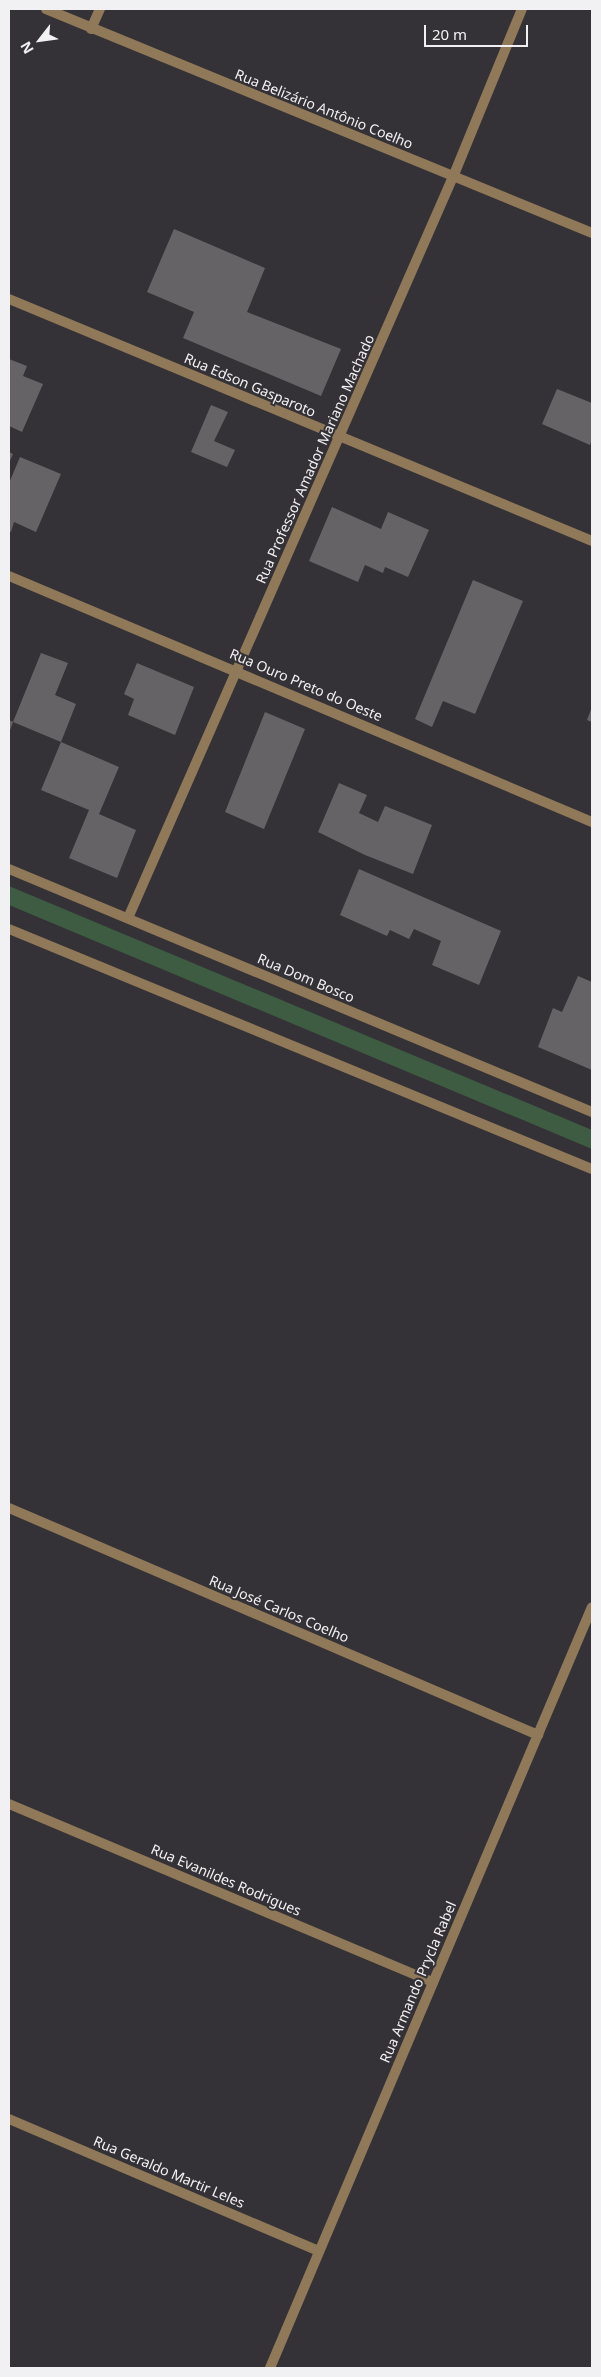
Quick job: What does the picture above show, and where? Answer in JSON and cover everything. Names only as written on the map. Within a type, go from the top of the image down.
[{"type":"street","name":"Rua Belizário Antônio Coelho","points":[[46,9],[592,233]]},
{"type":"street","points":[[91,29],[100,9]]},
{"type":"street","name":"Rua Professor Amador Mariano Machado","points":[[128,918],[238,671],[453,177],[522,9]]},
{"type":"street","name":"Rua Edson Gasparoto","points":[[9,299],[592,541]]},
{"type":"street","name":"Rua Ouro Preto do Oeste","points":[[9,576],[592,822]]},
{"type":"street","name":"Rua Dom Bosco","points":[[9,869],[592,1112]]},
{"type":"street","points":[[9,929],[592,1170]]},
{"type":"street","name":"Rua José Carlos Coelho","points":[[9,1508],[538,1735]]},
{"type":"street","name":"Rua Armando Prycla Rabel","points":[[270,2368],[592,1607]]},
{"type":"street","name":"Rua Evanildes Rodrigues","points":[[9,1804],[432,1982]]},
{"type":"street","name":"Rua Geraldo Martir Leles","points":[[9,2119],[319,2251]]},
{"type":"green space","points":[[9,886],[592,1130],[592,1149],[9,905]]},
{"type":"building","points":[[174,229],[265,268],[247,312],[341,349],[321,396],[183,338],[194,312],[147,292]]},
{"type":"building","points":[[9,359],[27,366],[23,376],[43,384],[22,432],[9,426]]},
{"type":"building","points":[[557,389],[592,403],[592,438],[590,445],[542,424]]},
{"type":"building","points":[[211,405],[228,412],[214,441],[235,450],[227,467],[191,452]]},
{"type":"building","points":[[9,452],[13,454],[9,463]]},
{"type":"building","points":[[20,457],[61,474],[36,532],[14,522],[11,532],[9,531],[9,483]]},
{"type":"building","points":[[332,507],[381,529],[388,512],[429,530],[408,577],[385,567],[383,573],[365,565],[358,582],[309,561]]},
{"type":"building","points":[[473,580],[523,601],[475,714],[443,701],[432,727],[415,719]]},
{"type":"building","points":[[41,653],[68,663],[55,695],[76,704],[61,742],[13,722]]},
{"type":"building","points":[[137,663],[194,687],[175,735],[128,715],[134,699],[124,694]]},
{"type":"building","points":[[592,707],[592,722],[587,720]]},
{"type":"building","points":[[265,712],[305,729],[264,829],[225,812]]},
{"type":"building","points":[[9,720],[13,722],[9,733]]},
{"type":"building","points":[[61,742],[119,767],[99,814],[136,830],[117,878],[69,858],[89,810],[41,790]]},
{"type":"building","points":[[339,783],[367,795],[359,813],[378,822],[385,806],[432,825],[413,874],[365,855],[318,832]]},
{"type":"building","points":[[359,869],[501,931],[479,985],[432,965],[441,941],[414,929],[409,939],[390,930],[387,936],[340,915]]},
{"type":"building","points":[[578,976],[592,982],[592,1070],[538,1047],[553,1008],[562,1012]]}]
